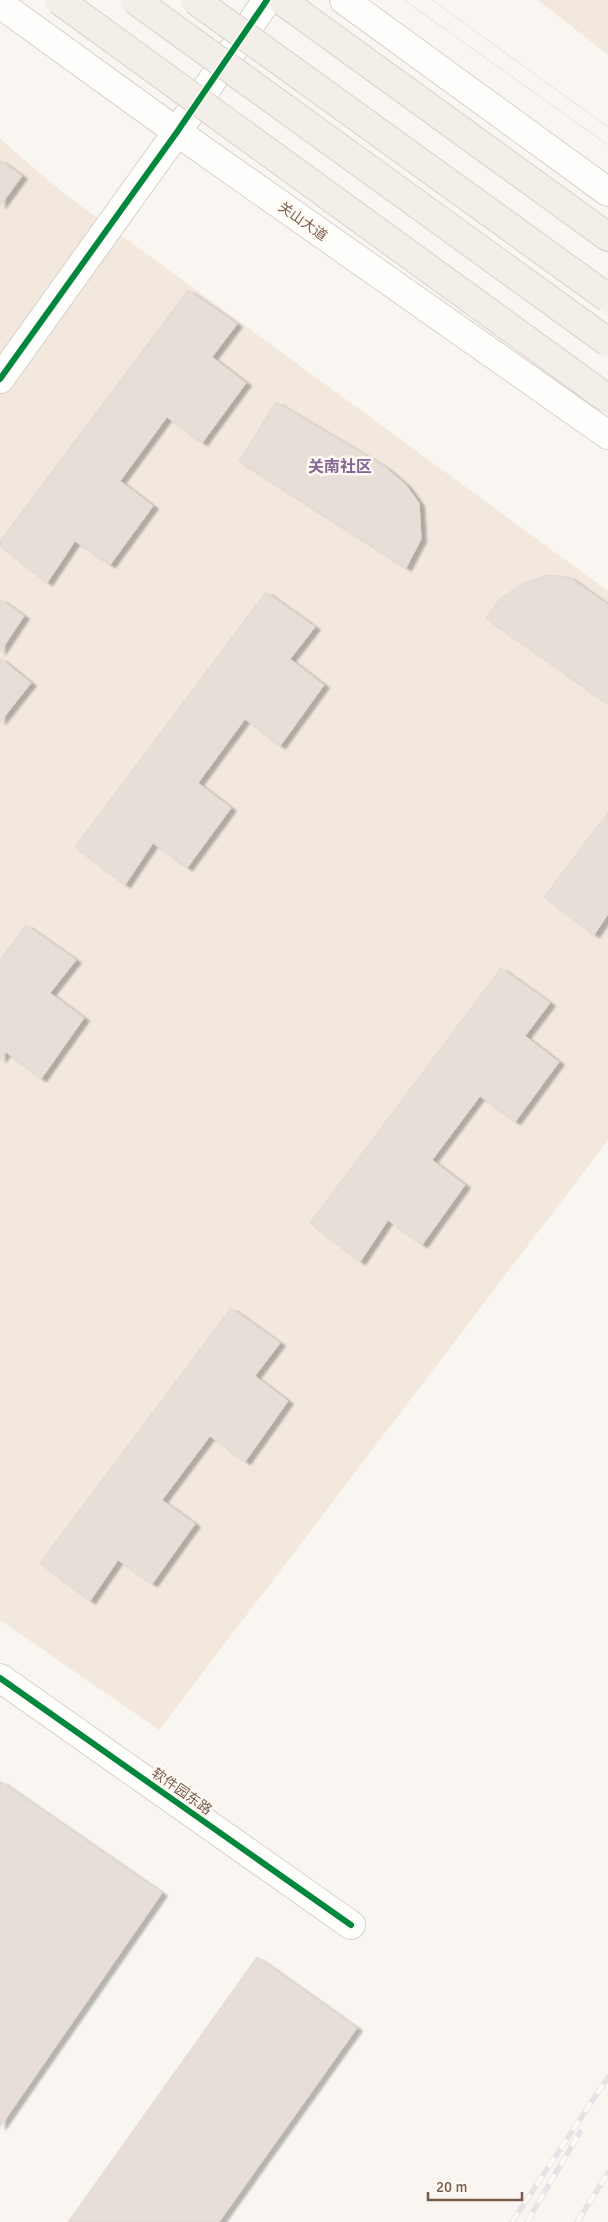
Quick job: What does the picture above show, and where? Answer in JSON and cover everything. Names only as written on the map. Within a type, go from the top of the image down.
[{"type":"main road","points":[[59,0],[608,399]]},
{"type":"main road","points":[[135,0],[608,342]]},
{"type":"main road","points":[[195,0],[608,298]]},
{"type":"main road","points":[[0,378],[177,132],[267,0]]},
{"type":"main road","points":[[281,0],[608,237]]},
{"type":"main road","points":[[344,0],[608,192]]},
{"type":"main road","name":"关山大道","points":[[0,4],[177,132],[608,435]]},
{"type":"main road","name":"软件园东路","points":[[0,1678],[350,1926]]},
{"type":"shaded area","points":[[538,0],[608,0],[608,55]]},
{"type":"shaded area","points":[[0,139],[62,192],[608,591],[608,1140],[159,1730],[0,1620]]},
{"type":"building","points":[[0,160],[22,176],[0,206]]},
{"type":"building","points":[[188,290],[237,324],[212,357],[246,383],[202,443],[167,417],[120,481],[153,506],[110,565],[75,541],[47,583],[0,546],[0,541]]},
{"type":"building","points":[[276,402],[385,467],[406,485],[419,503],[421,539],[406,568],[239,461]]},
{"type":"building","points":[[548,575],[569,577],[608,605],[608,704],[486,618],[500,599],[523,583]]},
{"type":"building","points":[[266,592],[315,627],[290,659],[324,685],[280,746],[245,719],[198,783],[231,808],[187,868],[153,843],[125,885],[75,847]]},
{"type":"building","points":[[0,599],[24,616],[0,652]]},
{"type":"building","points":[[0,658],[31,683],[0,722]]},
{"type":"building","points":[[608,812],[608,914],[594,935],[544,897]]},
{"type":"building","points":[[26,925],[76,960],[50,993],[84,1018],[41,1079],[6,1052],[0,1060],[0,960]]},
{"type":"building","points":[[501,968],[550,1003],[525,1036],[559,1062],[515,1122],[480,1096],[432,1160],[465,1185],[422,1245],[388,1220],[360,1262],[310,1223]]},
{"type":"building","points":[[231,1308],[280,1343],[255,1376],[288,1401],[245,1462],[210,1436],[162,1500],[195,1524],[152,1584],[118,1560],[90,1601],[40,1563]]},
{"type":"building","points":[[0,1781],[162,1893],[0,2127]]},
{"type":"building","points":[[257,1957],[357,2028],[219,2222],[68,2222]]},
{"type":"tram line","points":[[404,0],[608,145]]},
{"type":"tram line","points":[[432,0],[608,127]]},
{"type":"railway","points":[[512,2222],[608,2077]]},
{"type":"railway","points":[[527,2222],[580,2132]]},
{"type":"railway","points":[[577,2222],[608,2173]]},
{"type":"cycle path","points":[[0,379],[177,132],[267,0]]},
{"type":"cycle path","points":[[0,1678],[351,1925]]},
{"type":"district","name":"关南社区","points":[[340,466]]}]
